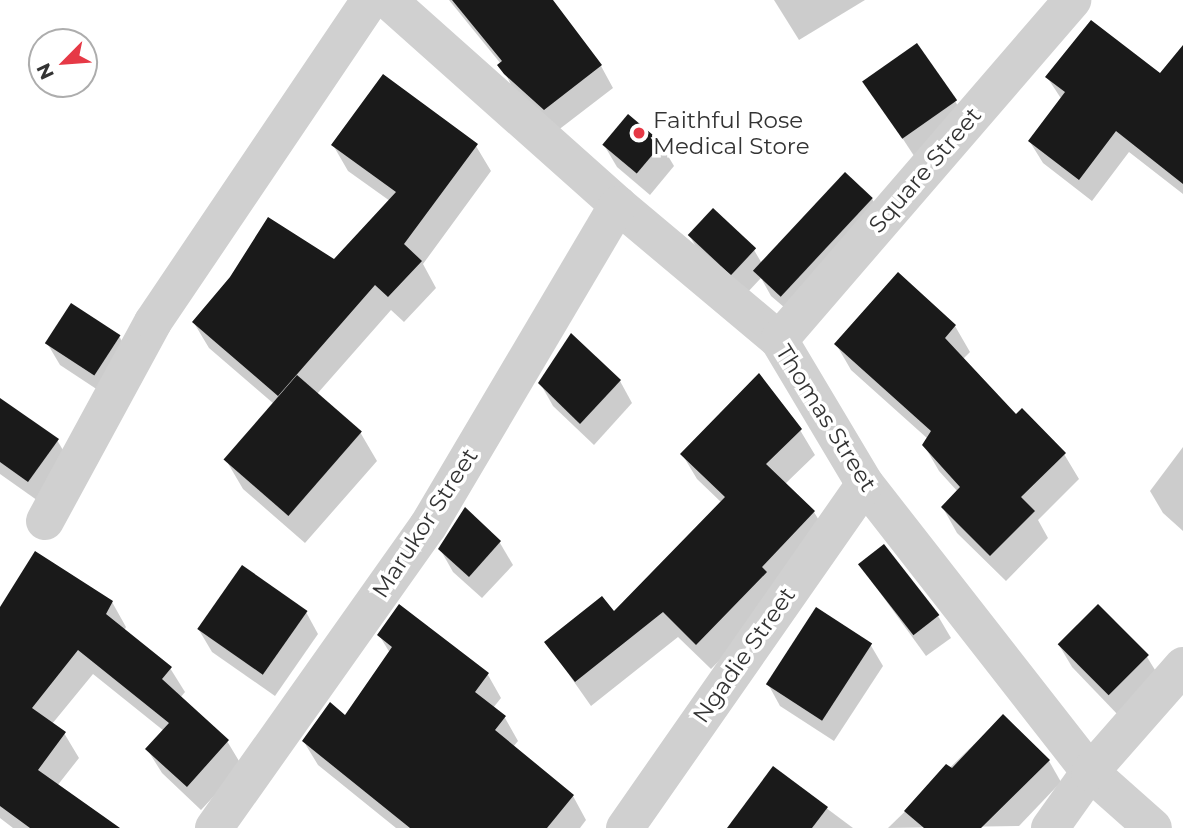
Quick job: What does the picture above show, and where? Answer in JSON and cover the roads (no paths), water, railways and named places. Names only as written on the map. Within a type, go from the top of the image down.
[{"type":"street","points":[[45,521],[153,322],[370,0]]},
{"type":"street","name":"Thomas Street","points":[[388,0],[618,205],[779,340],[865,484],[1090,772],[1153,828]]},
{"type":"street","name":"Square Street","points":[[779,340],[1072,0]]},
{"type":"street","name":"Marukor Street","points":[[214,828],[428,526],[618,205]]},
{"type":"street","name":"Ngadie Street","points":[[625,828],[865,484]]},
{"type":"street","points":[[1050,828],[1090,772],[1183,666]]},
{"type":"place","name":"Faithful Rose Medical Store","points":[[639,133]]}]
